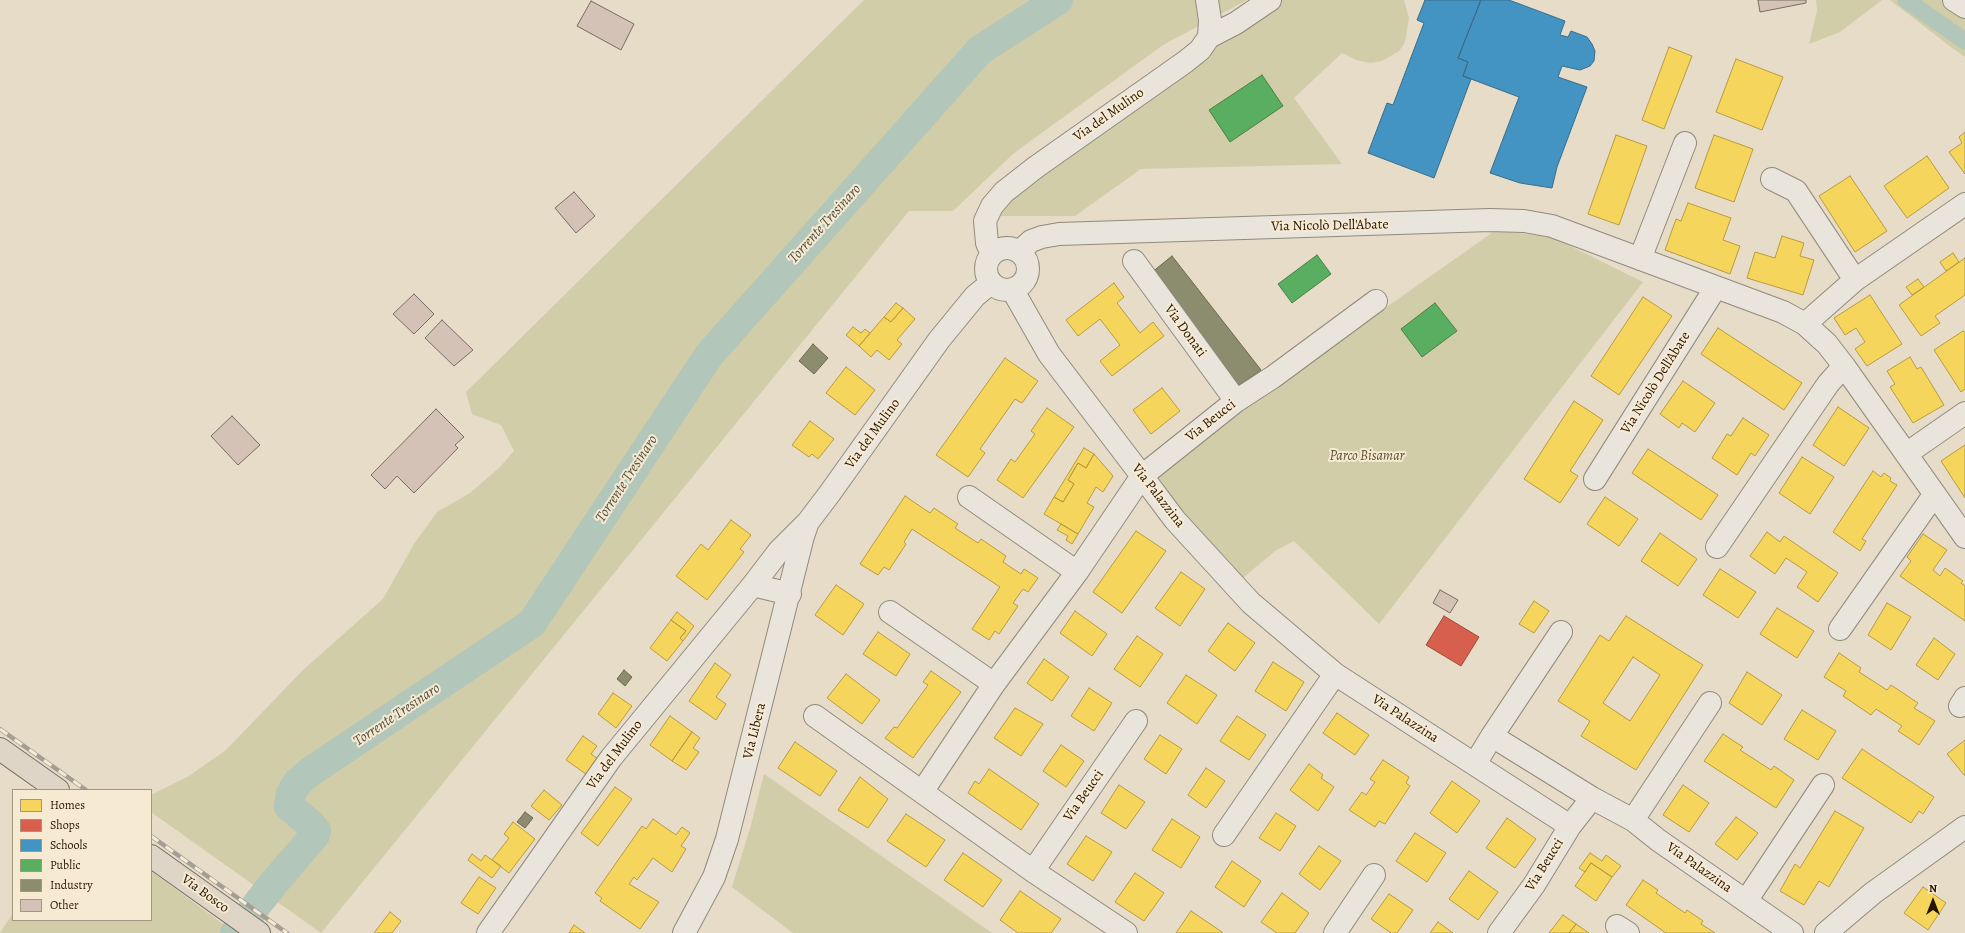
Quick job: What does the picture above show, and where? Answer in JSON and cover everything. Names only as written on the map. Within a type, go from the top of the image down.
[{"type":"main road","points":[[0,749],[57,789]]},
{"type":"main road","name":"Via Bosco","points":[[153,857],[259,933]]},
{"type":"street","name":"Via del Mulino","points":[[992,254],[987,243],[985,221],[992,206],[1004,192],[1036,167],[1190,58],[1200,50],[1209,38],[1236,23],[1270,0]]},
{"type":"street","points":[[1954,0],[1965,7]]},
{"type":"street","points":[[1208,2],[1210,20],[1209,38]]},
{"type":"street","points":[[1640,259],[1685,143]]},
{"type":"street","points":[[1772,179],[1796,190],[1855,280]]},
{"type":"street","points":[[1805,324],[1855,280],[1965,204]]},
{"type":"street","name":"Via Nicolò Dell'Abate","points":[[1019,252],[1031,241],[1042,237],[1059,234],[1490,220],[1524,221],[1552,226],[1782,312],[1805,324],[1827,344],[1844,366],[1965,537]]},
{"type":"street","points":[[1002,248],[1019,252],[1024,256],[1028,269],[1024,282],[1012,289],[1003,290],[991,283],[987,278],[986,265],[992,254],[1002,248]]},
{"type":"street","name":"Via Donati","points":[[1134,261],[1236,401]]},
{"type":"street","name":"Via del Mulino","points":[[488,933],[611,758],[753,585],[779,551],[808,522],[900,398],[939,340],[975,296],[991,283]]},
{"type":"street","name":"Via Nicolò Dell'Abate","points":[[1596,479],[1716,287]]},
{"type":"street","name":"Via Palazzina","points":[[1012,289],[1049,354],[1175,520],[1251,603],[1335,674],[1570,826]]},
{"type":"street","name":"Via Beucci","points":[[922,792],[994,684],[1077,572],[1142,476],[1236,401],[1273,378],[1376,301]]},
{"type":"street","points":[[1717,547],[1828,384],[1844,366]]},
{"type":"street","points":[[1906,454],[1965,412]]},
{"type":"street","points":[[1840,628],[1934,495]]},
{"type":"street","points":[[969,497],[1077,572]]},
{"type":"street","name":"Via Libera","points":[[684,933],[714,877],[727,839],[790,594],[803,536],[808,522]]},
{"type":"street","points":[[753,585],[790,594]]},
{"type":"street","points":[[890,612],[994,684]]},
{"type":"street","points":[[1474,764],[1561,632]]},
{"type":"street","points":[[1224,835],[1335,674]]},
{"type":"street","points":[[1633,820],[1710,703]]},
{"type":"street","points":[[814,716],[1033,871],[1126,933]]},
{"type":"street","name":"Via Beucci","points":[[1033,871],[1136,721]]},
{"type":"street","name":"Via Palazzina","points":[[1492,736],[1592,798],[1633,820],[1792,933]]},
{"type":"street","name":"Via Palazzina","points":[[1746,901],[1823,785]]},
{"type":"street","name":"Via Beucci","points":[[1499,933],[1534,885],[1570,826],[1592,798]]},
{"type":"street","points":[[1826,933],[1873,892],[1965,827]]},
{"type":"street","points":[[1334,933],[1374,875]]},
{"type":"green space","points":[[864,0],[1247,0],[1163,45],[1014,153],[953,211],[909,211],[321,933],[152,813],[152,794],[189,776],[226,750],[303,670],[383,599],[414,544],[437,512],[470,493],[500,467],[514,451],[501,425],[472,414],[466,392]]},
{"type":"green space","points":[[1283,0],[1404,0],[1409,18],[1405,42],[1399,51],[1382,61],[1370,63],[1356,60],[1342,53],[1294,98],[1342,164],[1141,169],[1075,216],[1000,216],[1013,197],[1210,55],[1217,40]]},
{"type":"green space","points":[[1816,0],[1882,0],[1840,32],[1809,44],[1817,11]]},
{"type":"green space","points":[[1890,0],[1965,0],[1965,57],[1951,47]]},
{"type":"green space","name":"Parco Bisamar","points":[[1496,230],[1554,238],[1643,282],[1379,624],[1294,541],[1275,551],[1238,582],[1147,476]]},
{"type":"green space","points":[[764,774],[992,933],[793,933],[732,887],[751,825]]},
{"type":"green space","points":[[152,872],[235,933],[0,933],[12,915],[12,921],[152,921]]},
{"type":"building: Homes","points":[[1669,47],[1692,56],[1664,129],[1642,120]]},
{"type":"building: Homes","points":[[1736,59],[1783,77],[1762,130],[1716,112]]},
{"type":"building: Homes","points":[[1965,132],[1965,174],[1949,152],[1962,143],[1959,137]]},
{"type":"building: Homes","points":[[1616,135],[1647,146],[1619,225],[1588,214]]},
{"type":"building: Homes","points":[[1714,135],[1753,149],[1734,202],[1695,188]]},
{"type":"building: Homes","points":[[1927,156],[1949,188],[1907,218],[1884,186]]},
{"type":"building: Homes","points":[[1850,176],[1887,231],[1855,252],[1819,196]]},
{"type":"building: Homes","points":[[1688,203],[1731,218],[1723,240],[1740,246],[1730,274],[1665,250],[1676,219],[1681,221]]},
{"type":"building: Homes","points":[[1782,236],[1804,243],[1800,256],[1814,260],[1803,295],[1747,278],[1755,252],[1775,258]]},
{"type":"building: Homes","points":[[1953,253],[1959,262],[1946,271],[1940,262]]},
{"type":"building: Homes","points":[[1965,258],[1965,295],[1935,316],[1940,323],[1921,336],[1899,305]]},
{"type":"building: Homes","points":[[1918,279],[1924,287],[1912,295],[1906,287]]},
{"type":"building: Homes","points":[[1114,283],[1124,297],[1117,303],[1140,333],[1153,322],[1164,336],[1112,376],[1100,361],[1120,345],[1100,319],[1078,336],[1066,320]]},
{"type":"building: Homes","points":[[1870,295],[1902,344],[1867,366],[1855,349],[1865,342],[1856,328],[1845,335],[1834,318]]},
{"type":"building: Homes","points":[[1643,297],[1672,316],[1619,395],[1591,376]]},
{"type":"building: Homes","points":[[896,303],[903,308],[891,322],[884,317]]},
{"type":"building: Homes","points":[[903,308],[915,319],[897,340],[902,344],[889,360],[877,350],[871,357],[859,346],[884,317],[891,322]]},
{"type":"building: Homes","points":[[853,327],[861,333],[865,329],[870,333],[859,346],[846,335]]},
{"type":"building: Homes","points":[[1718,328],[1802,383],[1784,410],[1701,354]]},
{"type":"building: Homes","points":[[1963,331],[1965,333],[1965,389],[1961,392],[1934,350]]},
{"type":"building: Homes","points":[[1910,357],[1917,369],[1921,367],[1944,405],[1913,423],[1890,387],[1895,384],[1887,371]]},
{"type":"building: Homes","points":[[1005,358],[1038,381],[1022,403],[1015,399],[980,449],[985,453],[968,477],[936,455]]},
{"type":"building: Homes","points":[[846,367],[875,390],[855,415],[826,393]]},
{"type":"building: Homes","points":[[1683,381],[1715,403],[1695,432],[1682,423],[1679,428],[1660,414]]},
{"type":"building: Homes","points":[[1162,388],[1180,411],[1151,434],[1133,410]]},
{"type":"building: Homes","points":[[1574,401],[1603,420],[1570,471],[1578,476],[1560,503],[1524,479]]},
{"type":"building: Homes","points":[[1838,407],[1869,428],[1844,466],[1813,445]]},
{"type":"building: Homes","points":[[1047,408],[1074,427],[1023,498],[997,480],[1011,459],[1015,462],[1035,434],[1031,431]]},
{"type":"building: Homes","points":[[1743,418],[1769,435],[1755,456],[1751,453],[1737,475],[1712,458],[1727,434],[1731,436]]},
{"type":"building: Homes","points":[[810,421],[834,439],[818,459],[812,454],[809,457],[792,445]]},
{"type":"building: Homes","points":[[1965,445],[1965,498],[1941,461]]},
{"type":"building: Homes","points":[[1084,448],[1094,454],[1086,468],[1078,463],[1068,480],[1074,484],[1063,502],[1054,497]]},
{"type":"building: Homes","points":[[1648,449],[1718,495],[1701,520],[1632,473]]},
{"type":"building: Homes","points":[[1094,454],[1113,476],[1103,492],[1096,487],[1087,503],[1094,507],[1078,534],[1044,514],[1054,497],[1063,502],[1074,484],[1068,480],[1078,463],[1086,468]]},
{"type":"building: Homes","points":[[1802,457],[1834,477],[1810,514],[1779,493]]},
{"type":"building: Homes","points":[[1873,471],[1881,477],[1884,473],[1891,478],[1890,481],[1897,485],[1862,539],[1866,541],[1860,551],[1833,532]]},
{"type":"building: Homes","points":[[905,496],[930,513],[934,508],[958,524],[955,528],[978,543],[981,539],[1006,556],[1003,562],[1021,574],[1024,569],[1038,578],[1028,592],[1023,589],[1013,603],[1018,606],[999,634],[995,631],[989,640],[972,629],[1000,587],[912,529],[904,542],[906,544],[889,570],[884,567],[878,575],[860,564]]},
{"type":"building: Homes","points":[[1605,497],[1638,519],[1619,546],[1587,524]]},
{"type":"building: Homes","points":[[731,520],[751,535],[740,549],[744,552],[707,600],[676,576],[701,544],[708,550]]},
{"type":"building: Homes","points":[[1061,524],[1078,534],[1072,544],[1066,540],[1068,536],[1057,530]]},
{"type":"building: Homes","points":[[1136,531],[1166,551],[1122,613],[1093,592]]},
{"type":"building: Homes","points":[[1767,532],[1780,542],[1784,536],[1838,573],[1818,602],[1797,587],[1807,572],[1786,558],[1775,574],[1750,556]]},
{"type":"building: Homes","points":[[1660,533],[1697,559],[1678,586],[1641,561]]},
{"type":"building: Homes","points":[[1923,534],[1947,550],[1933,570],[1940,576],[1945,568],[1963,581],[1961,583],[1965,586],[1965,621],[1900,576],[1911,561],[1907,557]]},
{"type":"building: Homes","points":[[1720,569],[1756,592],[1738,618],[1703,595]]},
{"type":"building: Homes","points":[[1181,572],[1205,589],[1180,626],[1155,608]]},
{"type":"building: Homes","points":[[836,585],[864,604],[843,635],[815,615]]},
{"type":"building: Homes","points":[[1534,601],[1549,611],[1534,633],[1519,624]]},
{"type":"building: Homes","points":[[1887,603],[1911,617],[1891,650],[1868,635]]},
{"type":"building: Homes","points":[[1777,608],[1814,631],[1797,658],[1760,634]]},
{"type":"building: Homes","points":[[1075,611],[1107,634],[1092,656],[1060,633]]},
{"type":"building: Homes","points":[[677,612],[694,626],[683,641],[680,638],[686,631],[671,620]]},
{"type":"building: Homes","points":[[1626,616],[1703,665],[1636,770],[1581,736],[1590,721],[1558,701],[1600,635],[1609,641]],"holes":[[[1633,657],[1660,675],[1630,721],[1603,703]]]},
{"type":"building: Homes","points":[[671,620],[686,631],[680,638],[683,641],[667,661],[650,648]]},
{"type":"building: Homes","points":[[1228,623],[1255,643],[1235,671],[1208,651]]},
{"type":"building: Homes","points":[[878,632],[910,654],[896,676],[863,654]]},
{"type":"building: Homes","points":[[1137,636],[1163,654],[1140,687],[1114,669]]},
{"type":"building: Homes","points":[[1934,638],[1955,654],[1938,680],[1916,665]]},
{"type":"building: Homes","points":[[1839,653],[1861,668],[1859,672],[1887,690],[1891,685],[1918,703],[1914,708],[1935,721],[1919,745],[1898,731],[1902,726],[1876,709],[1871,715],[1843,696],[1846,691],[1824,677]]},
{"type":"building: Homes","points":[[1044,659],[1069,677],[1052,701],[1027,683]]},
{"type":"building: Homes","points":[[1273,662],[1304,682],[1286,711],[1255,691]]},
{"type":"building: Homes","points":[[715,663],[731,675],[716,697],[726,704],[716,720],[689,701]]},
{"type":"building: Homes","points":[[931,671],[961,692],[913,758],[885,738],[894,727],[897,728],[928,685],[923,682]]},
{"type":"building: Homes","points":[[1747,672],[1782,695],[1762,725],[1729,703]]},
{"type":"building: Homes","points":[[846,674],[880,700],[862,724],[827,698]]},
{"type":"building: Homes","points":[[1186,675],[1217,695],[1197,724],[1167,703]]},
{"type":"building: Homes","points":[[1089,688],[1112,703],[1094,731],[1071,716]]},
{"type":"building: Homes","points":[[613,693],[632,706],[616,728],[598,714]]},
{"type":"building: Homes","points":[[1015,708],[1043,724],[1021,756],[994,738]]},
{"type":"building: Homes","points":[[1802,710],[1836,731],[1818,760],[1784,739]]},
{"type":"building: Homes","points":[[1337,713],[1369,735],[1355,755],[1323,733]]},
{"type":"building: Homes","points":[[670,716],[692,732],[672,761],[650,745]]},
{"type":"building: Homes","points":[[1237,716],[1266,735],[1249,760],[1220,741]]},
{"type":"building: Homes","points":[[692,732],[700,738],[693,748],[699,752],[686,770],[672,761]]},
{"type":"building: Homes","points":[[1723,734],[1743,747],[1740,750],[1771,770],[1774,766],[1794,780],[1776,808],[1704,761]]},
{"type":"building: Homes","points":[[1160,735],[1182,749],[1166,774],[1144,759]]},
{"type":"building: Homes","points":[[583,736],[597,746],[591,754],[597,758],[586,774],[566,760]]},
{"type":"building: Homes","points":[[1965,740],[1965,775],[1964,775],[1947,754]]},
{"type":"building: Homes","points":[[795,742],[837,771],[820,796],[778,768]]},
{"type":"building: Homes","points":[[1061,745],[1084,761],[1066,787],[1043,771]]},
{"type":"building: Homes","points":[[1862,749],[1934,797],[1923,814],[1919,811],[1911,823],[1842,778]]},
{"type":"building: Homes","points":[[1383,760],[1409,777],[1406,783],[1410,786],[1385,824],[1379,821],[1375,827],[1349,810],[1362,792],[1366,795],[1375,782],[1370,779]]},
{"type":"building: Homes","points":[[1309,764],[1323,775],[1321,778],[1334,787],[1318,811],[1290,790]]},
{"type":"building: Homes","points":[[1206,768],[1225,781],[1206,808],[1188,795]]},
{"type":"building: Homes","points":[[989,769],[1039,804],[1021,830],[968,793],[975,781],[979,784]]},
{"type":"building: Homes","points":[[860,777],[888,799],[868,828],[838,810]]},
{"type":"building: Homes","points":[[1452,781],[1480,801],[1457,833],[1430,813]]},
{"type":"building: Homes","points":[[1119,785],[1145,802],[1126,829],[1101,813]]},
{"type":"building: Homes","points":[[1683,785],[1709,803],[1689,832],[1663,815]]},
{"type":"building: Homes","points":[[615,787],[632,799],[598,846],[581,833]]},
{"type":"building: Homes","points":[[544,790],[562,805],[549,820],[531,806]]},
{"type":"building: Homes","points":[[1835,811],[1864,828],[1829,887],[1819,881],[1804,905],[1780,891],[1795,864],[1800,868]]},
{"type":"building: Homes","points":[[1276,813],[1296,826],[1280,851],[1259,838]]},
{"type":"building: Homes","points":[[906,814],[945,840],[926,867],[887,841]]},
{"type":"building: Homes","points":[[1736,817],[1758,833],[1737,860],[1715,844]]},
{"type":"building: Homes","points":[[1507,818],[1536,839],[1515,868],[1486,848]]},
{"type":"building: Homes","points":[[653,819],[676,835],[682,827],[690,833],[681,846],[686,849],[672,872],[653,858],[637,880],[634,877],[629,884],[659,902],[640,929],[600,901],[602,898],[595,893],[642,826],[646,829]]},
{"type":"building: Homes","points":[[1172,819],[1200,837],[1181,868],[1152,850]]},
{"type":"building: Homes","points":[[513,822],[535,839],[509,873],[492,860],[509,838],[504,834]]},
{"type":"building: Homes","points":[[1415,833],[1446,853],[1427,882],[1396,861]]},
{"type":"building: Homes","points":[[1086,836],[1112,852],[1093,881],[1067,864]]},
{"type":"building: Homes","points":[[1319,846],[1341,861],[1320,890],[1299,874]]},
{"type":"building: Homes","points":[[963,853],[1002,880],[983,907],[944,880]]},
{"type":"building: Homes","points":[[1590,853],[1602,861],[1606,855],[1621,866],[1612,877],[1591,863],[1585,872],[1579,868]]},
{"type":"building: Homes","points":[[472,854],[481,861],[485,855],[501,866],[492,878],[468,860]]},
{"type":"building: Homes","points":[[1232,861],[1261,881],[1244,907],[1215,887]]},
{"type":"building: Homes","points":[[1591,863],[1612,877],[1596,901],[1575,886]]},
{"type":"building: Homes","points":[[1469,871],[1498,892],[1478,920],[1449,899]]},
{"type":"building: Homes","points":[[1135,873],[1164,893],[1144,921],[1115,902]]},
{"type":"building: Homes","points":[[479,877],[496,888],[478,914],[461,903]]},
{"type":"building: Homes","points":[[1643,880],[1658,890],[1656,893],[1685,913],[1687,910],[1703,921],[1701,924],[1715,933],[1666,933],[1626,905]]},
{"type":"building: Homes","points":[[1923,887],[1946,903],[1928,930],[1904,913]]},
{"type":"building: Homes","points":[[1020,891],[1061,919],[1051,933],[1018,933],[1000,920]]},
{"type":"building: Homes","points":[[1282,893],[1309,913],[1295,933],[1277,933],[1261,922]]},
{"type":"building: Homes","points":[[1389,894],[1413,910],[1397,933],[1391,933],[1371,919]]},
{"type":"building: Homes","points":[[1191,911],[1222,932],[1222,933],[1176,933]]},
{"type":"building: Homes","points":[[390,912],[401,921],[392,933],[374,933]]},
{"type":"building: Homes","points":[[1563,915],[1576,924],[1569,933],[1549,933]]},
{"type":"building: Homes","points":[[1438,922],[1453,933],[1430,933]]},
{"type":"building: Homes","points":[[1576,924],[1589,933],[1569,933]]},
{"type":"building: Homes","points":[[574,925],[585,933],[569,933]]},
{"type":"building: Shops","points":[[1444,616],[1479,637],[1461,666],[1426,645]]},
{"type":"building: Schools","points":[[1425,0],[1481,0],[1458,58],[1468,62],[1463,76],[1471,79],[1434,178],[1368,153],[1387,103],[1393,105],[1424,23],[1417,20]]},
{"type":"building: Schools","points":[[1481,0],[1509,0],[1565,21],[1560,35],[1568,37],[1571,31],[1587,37],[1595,51],[1594,61],[1590,66],[1580,70],[1562,66],[1558,77],[1587,87],[1557,167],[1552,188],[1520,183],[1490,173],[1519,97],[1463,76],[1468,62],[1458,58]]},
{"type":"building: Public","points":[[1262,75],[1283,106],[1230,142],[1209,110]]},
{"type":"building: Public","points":[[1317,255],[1331,274],[1292,303],[1278,284]]},
{"type":"building: Public","points":[[1435,303],[1457,331],[1422,357],[1401,329]]},
{"type":"building: Industry","points":[[1172,256],[1261,370],[1235,388],[1151,273]]},
{"type":"building: Industry","points":[[813,344],[828,358],[814,374],[799,361]]},
{"type":"building: Industry","points":[[624,670],[632,677],[625,686],[617,679]]},
{"type":"building: Industry","points":[[525,812],[533,818],[525,828],[517,822]]},
{"type":"building: Other","points":[[1758,0],[1806,0],[1806,3],[1760,12]]},
{"type":"building: Other","points":[[591,1],[634,24],[621,50],[577,26]]},
{"type":"building: Other","points":[[574,192],[595,216],[576,233],[555,208]]},
{"type":"building: Other","points":[[414,294],[434,314],[414,334],[393,314]]},
{"type":"building: Other","points":[[442,320],[473,350],[454,366],[425,338]]},
{"type":"building: Other","points":[[436,409],[464,437],[455,445],[458,448],[414,493],[397,476],[385,489],[371,475]]},
{"type":"building: Other","points":[[232,416],[260,445],[238,465],[211,436]]},
{"type":"building: Other","points":[[1440,590],[1458,600],[1450,613],[1433,603]]},
{"type":"waterway","name":"Torrente Tresinaro","points":[[235,933],[273,884],[315,835],[316,831],[310,824],[289,806],[291,794],[297,783],[310,772],[532,623],[709,355],[980,50],[1058,0]]},
{"type":"waterway","points":[[1906,0],[1965,41]]},
{"type":"railway","points":[[0,729],[85,789]]},
{"type":"railway","points":[[152,837],[287,933]]}]
